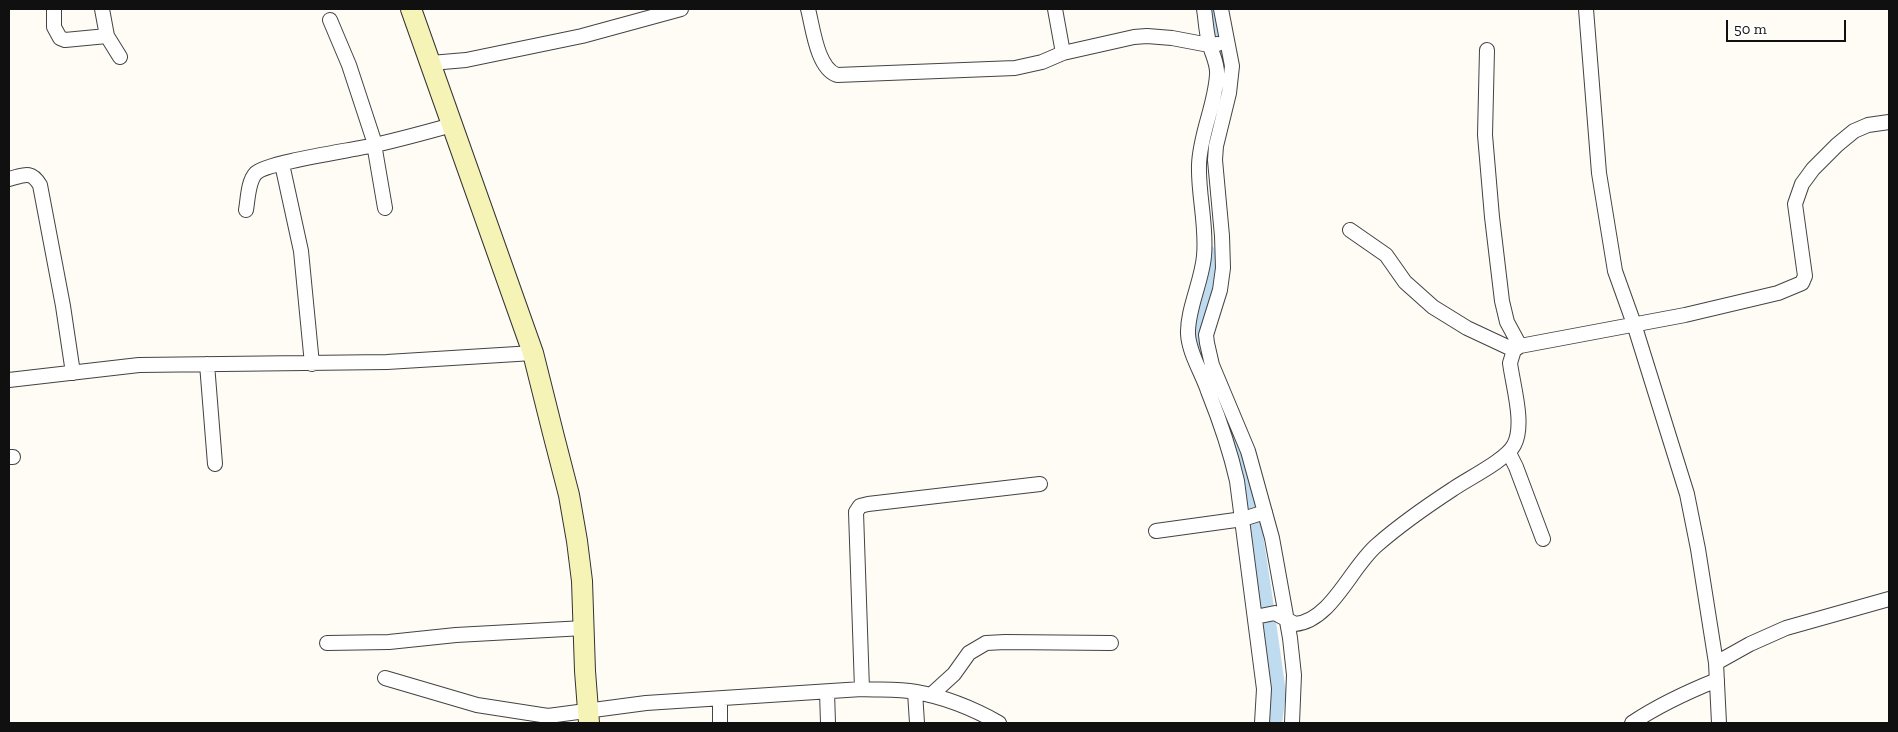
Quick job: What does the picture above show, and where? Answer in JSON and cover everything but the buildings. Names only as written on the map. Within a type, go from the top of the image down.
[{"type":"main road","points":[[411,9],[533,353],[567,486],[578,541],[588,717]]},
{"type":"street","points":[[54,9],[54,27],[60,38],[65,40],[107,36]]},
{"type":"street","points":[[102,9],[107,36],[120,57]]},
{"type":"street","points":[[808,9],[823,63],[832,73],[837,75],[1015,68],[1042,62],[1063,53],[1134,37],[1172,38],[1219,44]]},
{"type":"street","points":[[1056,9],[1063,53]]},
{"type":"street","points":[[1204,9],[1219,44],[1232,66],[1231,80],[1215,160],[1223,268],[1193,305],[1196,334],[1212,365],[1248,451],[1264,615],[1262,723]]},
{"type":"street","points":[[1222,9],[1219,44],[1215,60],[1218,74],[1200,151],[1199,167],[1209,286],[1196,334],[1190,344],[1229,449],[1237,481],[1253,516],[1272,538],[1287,621],[1294,675],[1292,723]]},
{"type":"street","points":[[1586,9],[1599,173],[1615,271],[1634,324],[1687,494],[1698,549],[1716,663],[1719,723]]},
{"type":"street","points":[[431,63],[466,60],[573,38],[675,10]]},
{"type":"street","points":[[330,20],[349,65],[370,130],[385,208]]},
{"type":"street","points":[[1487,50],[1485,135],[1492,218],[1502,301],[1507,322],[1517,348]]},
{"type":"street","points":[[1350,230],[1386,254],[1405,282],[1433,307],[1467,328],[1517,348],[1685,315],[1778,293],[1802,283],[1805,276],[1794,204],[1802,184],[1813,169],[1854,131],[1868,125],[1889,122]]},
{"type":"street","points":[[246,210],[251,181],[255,174],[261,170],[374,145],[452,125]]},
{"type":"street","points":[[282,164],[301,251],[312,364]]},
{"type":"street","points":[[9,179],[30,175],[34,176],[40,185],[63,306],[73,373]]},
{"type":"street","points":[[1517,348],[1511,355],[1510,363],[1518,415],[1518,434],[1512,460],[1543,539]]},
{"type":"street","points":[[9,380],[139,365],[387,362],[533,353]]},
{"type":"street","points":[[207,364],[215,464]]},
{"type":"street","points":[[1264,615],[1280,614],[1292,623],[1309,620],[1326,608],[1366,554],[1379,543],[1454,488],[1512,460]]},
{"type":"street","points":[[862,689],[856,512],[859,508],[868,504],[1040,484]]},
{"type":"street","points":[[1156,531],[1253,516]]},
{"type":"street","points":[[1716,663],[1750,644],[1786,628],[1889,600]]},
{"type":"street","points":[[327,643],[389,642],[456,635],[584,628]]},
{"type":"street","points":[[931,696],[954,674],[969,653],[986,643],[1111,643]]},
{"type":"street","points":[[385,678],[477,705],[548,716],[588,717],[646,703],[862,689],[915,692],[951,701],[1000,723]]},
{"type":"street","points":[[1632,723],[1652,709],[1680,694],[1717,680]]},
{"type":"street","points":[[827,692],[828,723]]},
{"type":"street","points":[[915,692],[917,723]]},
{"type":"street","points":[[720,699],[720,723]]},
{"type":"waterway","points":[[1211,9],[1218,58]]},
{"type":"waterway","points":[[1203,364],[1196,345],[1197,318],[1209,285],[1207,252]]},
{"type":"waterway","points":[[1232,443],[1247,482],[1266,608],[1278,693],[1274,723]]}]
